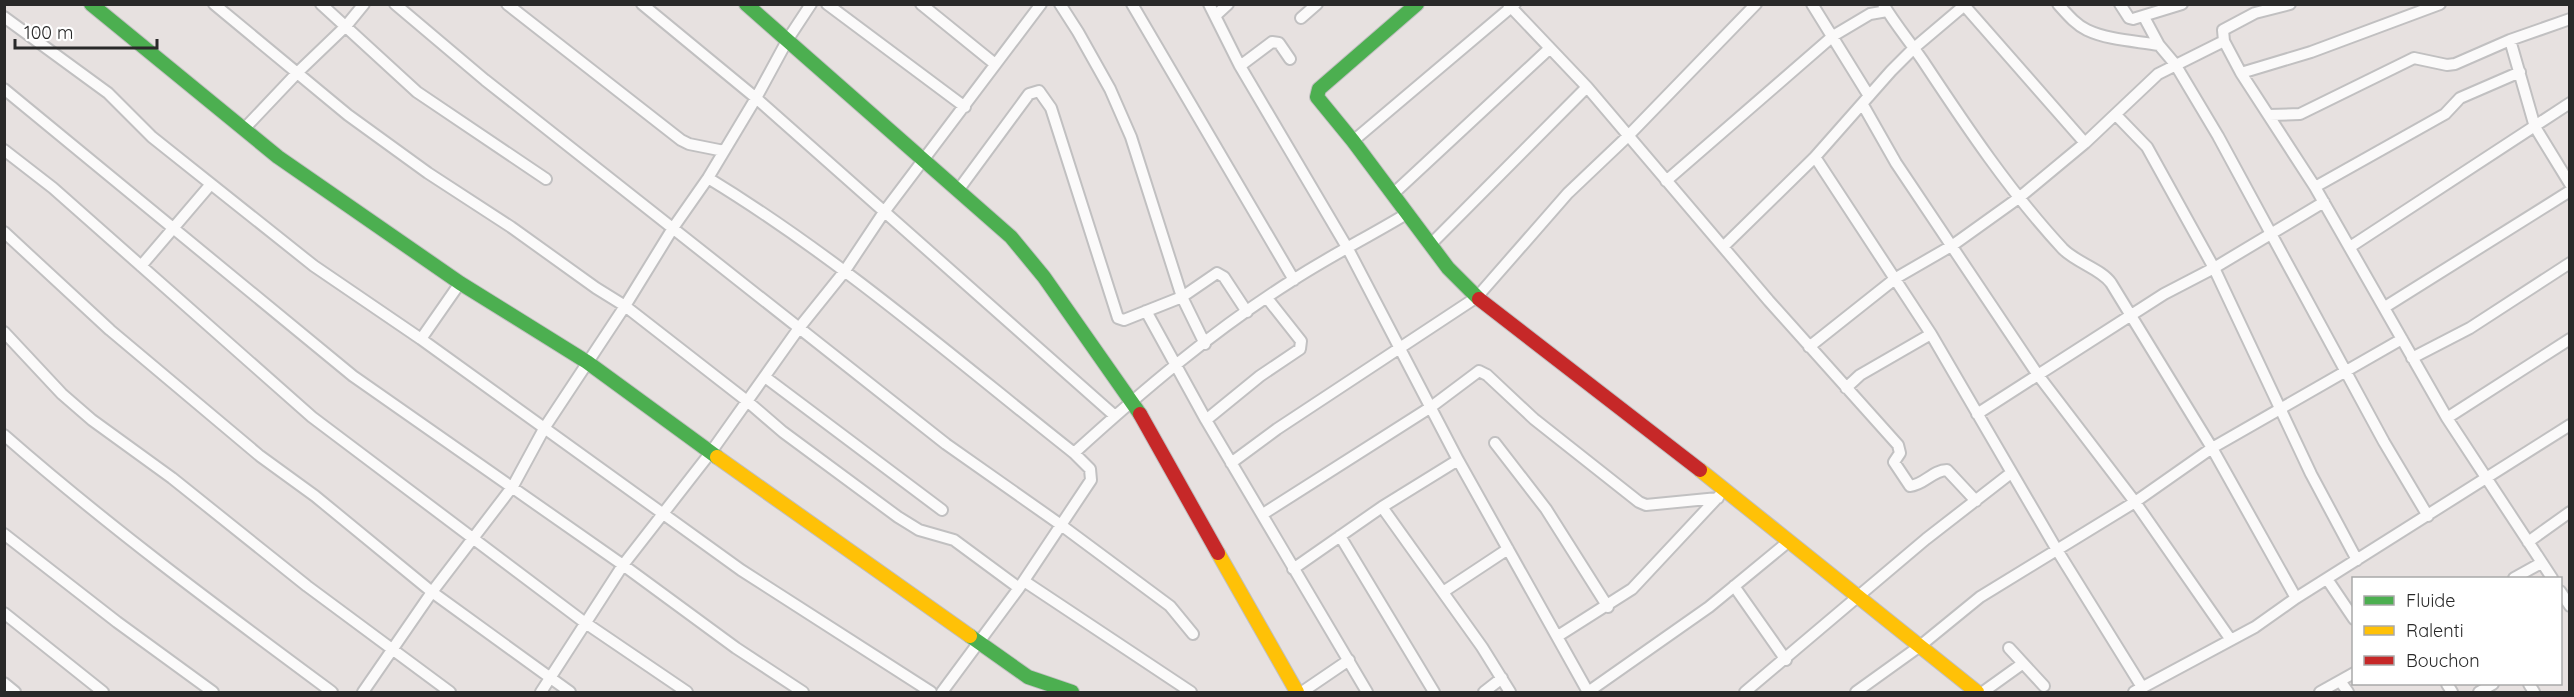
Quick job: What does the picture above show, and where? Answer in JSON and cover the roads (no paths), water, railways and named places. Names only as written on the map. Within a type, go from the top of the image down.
[{"type":"street","points":[[91,4],[278,157],[460,283],[587,362],[792,512],[1036,682],[1072,693]]},
{"type":"street","points":[[214,4],[348,115],[625,306],[783,432],[910,526],[934,536],[954,540],[1191,693]]},
{"type":"street","points":[[321,4],[417,92],[546,179]]},
{"type":"street","points":[[244,129],[346,26],[364,4]]},
{"type":"street","points":[[395,4],[484,80],[946,444],[1170,606],[1193,634]]},
{"type":"street","points":[[507,4],[681,140],[689,144],[724,151]]},
{"type":"street","points":[[642,4],[756,98],[1115,416]]},
{"type":"street","points":[[746,4],[959,189],[1011,237],[1044,277],[1132,402],[1300,693],[1349,660]]},
{"type":"street","points":[[363,693],[432,592],[513,486],[545,428],[625,306],[672,228],[708,178],[788,39],[811,4]]},
{"type":"street","points":[[827,4],[965,108]]},
{"type":"street","points":[[921,4],[995,64]]},
{"type":"street","points":[[1060,4],[1110,89],[1127,127],[1182,297],[1205,344]]},
{"type":"street","points":[[1132,4],[1294,279]]},
{"type":"street","points":[[1209,4],[1240,66],[1348,249],[1458,460],[1588,693],[1709,607],[1788,542]]},
{"type":"street","points":[[1215,16],[1228,4]]},
{"type":"street","points":[[1301,18],[1317,4]]},
{"type":"street","points":[[1231,464],[1276,429],[1477,297],[1568,193],[1628,136],[1756,4]]},
{"type":"street","points":[[1812,4],[1833,36],[1896,163],[2038,375],[2135,502],[2231,640]]},
{"type":"street","points":[[2058,4],[2076,23],[2087,30],[2105,36],[2159,45]]},
{"type":"street","points":[[2120,4],[2129,18],[2144,17],[2182,4]]},
{"type":"street","points":[[2290,4],[2244,18],[2223,30],[2224,41],[2241,73],[2324,202],[2447,418],[2551,577]]},
{"type":"street","points":[[2241,73],[2311,52],[2440,4]]},
{"type":"street","points":[[1724,247],[1815,156],[1914,48],[1965,5],[2085,143]]},
{"type":"street","points":[[1353,141],[1511,6],[1587,87],[1809,347],[1900,447],[1900,453],[1894,462],[1910,486],[1918,484],[1939,471],[1947,470],[1976,501]]},
{"type":"street","points":[[541,693],[584,622],[623,565],[711,452],[799,328],[844,272],[884,212],[965,108],[1034,7]]},
{"type":"street","points":[[1408,7],[1318,91],[1319,100],[1394,193],[1449,268],[1477,297],[1722,494],[1788,542],[1975,692],[2022,664]]},
{"type":"street","points":[[1666,181],[1833,36],[1873,9],[1885,8],[1980,147],[2020,197],[2064,250],[2075,260],[2108,279],[2212,448],[2296,598]]},
{"type":"street","points":[[4,16],[108,93],[152,137],[314,266],[422,339],[741,570],[932,693]]},
{"type":"street","points":[[2144,17],[2159,45],[2175,64],[2272,233],[2384,442],[2428,516]]},
{"type":"street","points":[[2269,115],[2294,115],[2305,112],[2414,58],[2447,64],[2455,63],[2510,40],[2570,19]]},
{"type":"street","points":[[2510,40],[2535,127],[2570,183]]},
{"type":"street","points":[[1809,347],[1896,279],[1953,245],[2020,197],[2116,116],[2158,74],[2224,41]]},
{"type":"street","points":[[1240,66],[1272,42],[1279,43],[1290,59]]},
{"type":"street","points":[[1394,193],[1549,49]]},
{"type":"street","points":[[288,64],[308,62]]},
{"type":"street","points":[[2315,187],[2445,114],[2460,98],[2520,72]]},
{"type":"street","points":[[1431,244],[1587,87]]},
{"type":"street","points":[[4,89],[353,376],[513,486],[736,648],[803,693]]},
{"type":"street","points":[[959,189],[1029,94],[1039,91],[1051,108],[1118,318],[1124,320],[1182,297],[1213,275],[1221,274],[1247,312]]},
{"type":"street","points":[[2350,247],[2570,103]]},
{"type":"street","points":[[2116,116],[2147,147],[2214,268],[2311,474],[2357,560]]},
{"type":"street","points":[[4,150],[53,188],[312,417],[584,622],[687,693]]},
{"type":"street","points":[[1815,156],[1931,334],[2138,690],[2231,640],[2277,612],[2570,425]]},
{"type":"street","points":[[708,178],[765,213],[844,272],[1074,453],[1090,469],[1092,477],[1061,525],[1022,584],[978,640],[942,693]]},
{"type":"street","points":[[141,266],[211,184]]},
{"type":"street","points":[[2385,307],[2570,191]]},
{"type":"street","points":[[1977,414],[2164,294],[2214,268],[2324,202]]},
{"type":"street","points":[[1074,453],[1132,402],[1247,312],[1294,279],[1408,213]]},
{"type":"street","points":[[6,236],[110,330],[260,456],[315,496],[432,592],[570,693]]},
{"type":"street","points":[[2412,358],[2470,328],[2570,263]]},
{"type":"street","points":[[422,339],[460,283]]},
{"type":"street","points":[[1206,420],[1260,376],[1300,349],[1301,341],[1267,298]]},
{"type":"street","points":[[1146,311],[1231,464],[1263,514],[1367,693]]},
{"type":"street","points":[[4,332],[62,394],[92,420],[172,478],[307,586],[450,693]]},
{"type":"street","points":[[1846,388],[1860,375],[1931,334]]},
{"type":"street","points":[[1856,693],[1920,646],[1980,597],[2135,502],[2212,448],[2402,339]]},
{"type":"street","points":[[2447,418],[2570,339]]},
{"type":"street","points":[[1263,514],[1431,407],[1476,372],[1482,372],[1534,419],[1639,502],[1646,505],[1722,494]]},
{"type":"street","points":[[765,377],[942,510]]},
{"type":"street","points":[[4,435],[75,497],[163,567],[332,693]]},
{"type":"street","points":[[1495,443],[1546,509],[1608,607]]},
{"type":"street","points":[[1293,569],[1382,507],[1458,460]]},
{"type":"street","points":[[1745,693],[1857,597],[2012,473]]},
{"type":"street","points":[[1558,636],[1608,607],[1647,575],[1722,494]]},
{"type":"street","points":[[1382,507],[1443,592],[1510,693]]},
{"type":"street","points":[[2528,542],[2570,512]]},
{"type":"street","points":[[4,534],[213,693]]},
{"type":"street","points":[[1340,536],[1434,693]]},
{"type":"street","points":[[1443,592],[1508,549]]},
{"type":"street","points":[[2517,577],[2541,563]]},
{"type":"street","points":[[2327,579],[2352,617]]},
{"type":"street","points":[[1734,586],[1786,660]]},
{"type":"street","points":[[4,613],[103,693]]},
{"type":"street","points":[[2008,648],[2044,686]]},
{"type":"street","points":[[2320,693],[2352,674]]},
{"type":"street","points":[[1484,693],[1502,678]]},
{"type":"street","points":[[2340,681],[2348,693]]},
{"type":"street","points":[[4,683],[15,693]]}]
